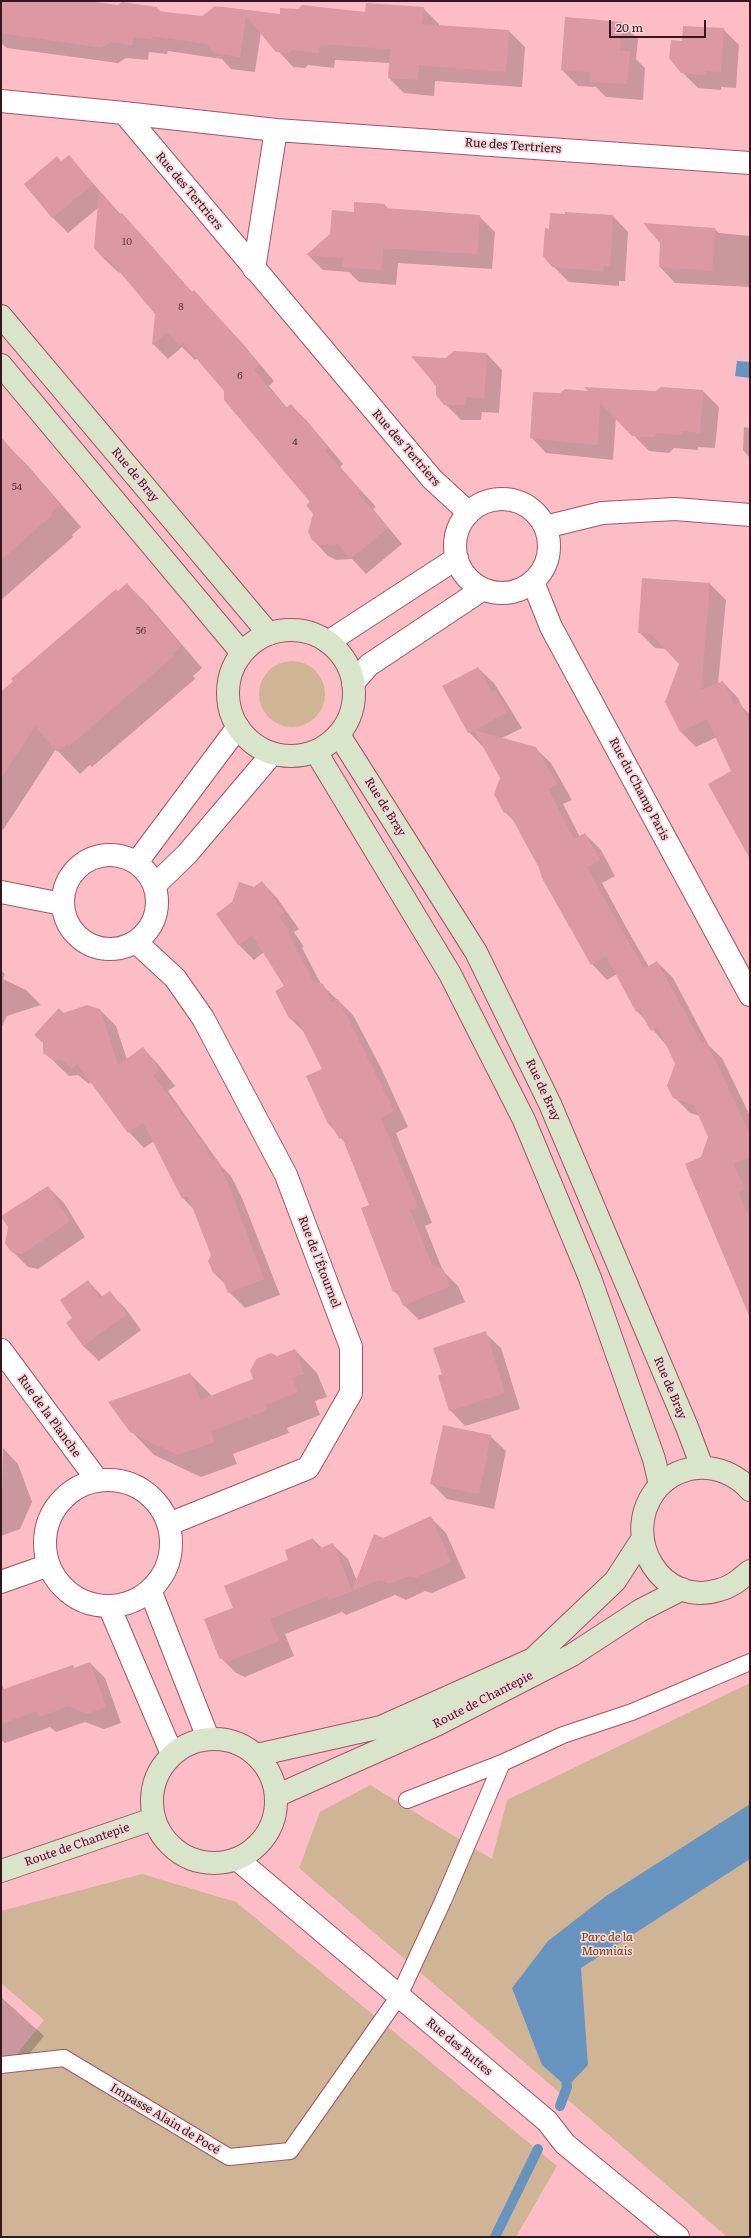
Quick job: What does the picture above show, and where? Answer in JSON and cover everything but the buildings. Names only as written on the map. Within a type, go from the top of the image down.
[{"type":"street","name":"Rue des Tertriers","points":[[1,102],[124,113],[276,130],[750,163]]},
{"type":"street","name":"Rue des Tertriers","points":[[124,113],[432,479],[469,513]]},
{"type":"street","points":[[254,269],[276,130]]},
{"type":"street","name":"Rue de Bray","points":[[1,316],[269,634]]},
{"type":"street","points":[[1,365],[237,648],[243,652]]},
{"type":"street","points":[[509,499],[524,504],[536,514],[545,527],[549,541],[548,556],[543,570],[533,582],[522,589],[509,593],[483,589],[472,582],[463,571],[458,558],[457,537],[460,526],[469,513],[481,504],[494,500],[509,499]]},
{"type":"street","points":[[545,527],[602,513],[675,509],[750,515]]},
{"type":"street","points":[[328,642],[458,558]]},
{"type":"street","name":"Rue du Champ Paris","points":[[533,582],[551,626],[750,995]]},
{"type":"street","points":[[353,683],[369,665],[483,589]]},
{"type":"street","points":[[289,630],[310,633],[328,642],[340,653],[349,667],[353,683],[354,701],[349,719],[339,734],[329,744],[316,752],[302,756],[272,754],[259,748],[247,739],[238,727],[230,709],[228,689],[233,669],[243,652],[255,641],[269,634],[289,630]]},
{"type":"street","points":[[138,862],[238,727]]},
{"type":"street","name":"Rue de Bray","points":[[339,734],[476,952],[550,1104],[687,1427],[702,1468]]},
{"type":"street","points":[[316,752],[450,974],[524,1120],[590,1278],[654,1459],[660,1485]]},
{"type":"street","points":[[155,886],[188,854],[272,754]]},
{"type":"street","points":[[106,854],[122,856],[138,862],[147,871],[155,886],[158,902],[156,916],[148,931],[136,942],[124,947],[108,950],[92,946],[75,934],[66,920],[62,904],[63,892],[69,877],[80,864],[90,858],[106,854]]},
{"type":"street","points":[[1,892],[62,904]]},
{"type":"street","name":"Rue de l'Étournel","points":[[136,942],[175,978],[203,1018],[286,1175],[351,1347],[351,1393],[308,1468],[169,1524]]},
{"type":"street","name":"Rue de la Planche","points":[[1,1350],[98,1481]]},
{"type":"street","points":[[750,1490],[742,1480],[723,1471],[702,1468],[687,1469],[672,1476],[660,1485],[648,1501],[641,1521],[642,1541],[649,1561],[663,1578],[682,1589],[700,1592],[718,1590],[736,1583],[750,1571]]},
{"type":"street","points":[[98,1481],[122,1481],[142,1490],[158,1504],[169,1524],[171,1541],[169,1563],[159,1582],[142,1597],[119,1606],[98,1606],[77,1598],[60,1584],[49,1565],[45,1542],[49,1521],[56,1508],[60,1502],[78,1488],[98,1481]]},
{"type":"street","name":"Route de Chantepie","points":[[257,1755],[381,1727],[533,1659],[615,1581],[642,1541]]},
{"type":"street","points":[[1,1582],[49,1565]]},
{"type":"street","name":"Route de Chantepie","points":[[276,1796],[436,1725],[572,1655],[641,1610],[682,1589]]},
{"type":"street","points":[[150,1590],[208,1738]]},
{"type":"street","points":[[109,1606],[172,1754]]},
{"type":"street","points":[[208,1738],[226,1739],[242,1745],[257,1755],[266,1767],[273,1781],[276,1796],[275,1812],[268,1832],[262,1841],[250,1852],[237,1859],[217,1864],[196,1861],[177,1852],[162,1838],[153,1819],[151,1801],[153,1784],[160,1767],[172,1754],[189,1743],[208,1738]]},
{"type":"street","name":"Route de Chantepie","points":[[1,1871],[153,1819]]},
{"type":"street","name":"Rue des Buttes","points":[[237,1859],[547,2121],[565,2144],[678,2237]]},
{"type":"lane","points":[[407,1800],[502,1763],[563,1735],[632,1712],[750,1662]]},
{"type":"lane","name":"Impasse Alain de Pocé","points":[[1,2066],[64,2058],[229,2157],[290,2151],[399,1996],[443,1901],[502,1763]]},
{"type":"green space","points":[[292,661],[304,664],[315,671],[322,682],[325,694],[322,706],[315,717],[304,724],[292,727],[280,724],[269,717],[262,706],[259,694],[262,682],[269,671],[280,664]]},
{"type":"green space","name":"Parc de la Monniais","points":[[750,1683],[750,2237],[727,2237],[299,1868],[320,1812],[370,1785],[492,1859],[507,1800]]},
{"type":"green space","points":[[142,1874],[236,1902],[557,2166],[516,2237],[1,2237],[1,2074],[44,2020],[1,1983],[1,1911]]},
{"type":"water","points":[[737,361],[750,362],[750,378],[735,376]]},
{"type":"water","points":[[750,1804],[750,1859],[581,1968],[588,2065],[567,2087],[542,2065],[512,1988],[548,1941],[606,1896]]},
{"type":"waterway","points":[[560,2106],[567,2087],[565,2073]]},
{"type":"waterway","points":[[495,2237],[538,2149]]}]
